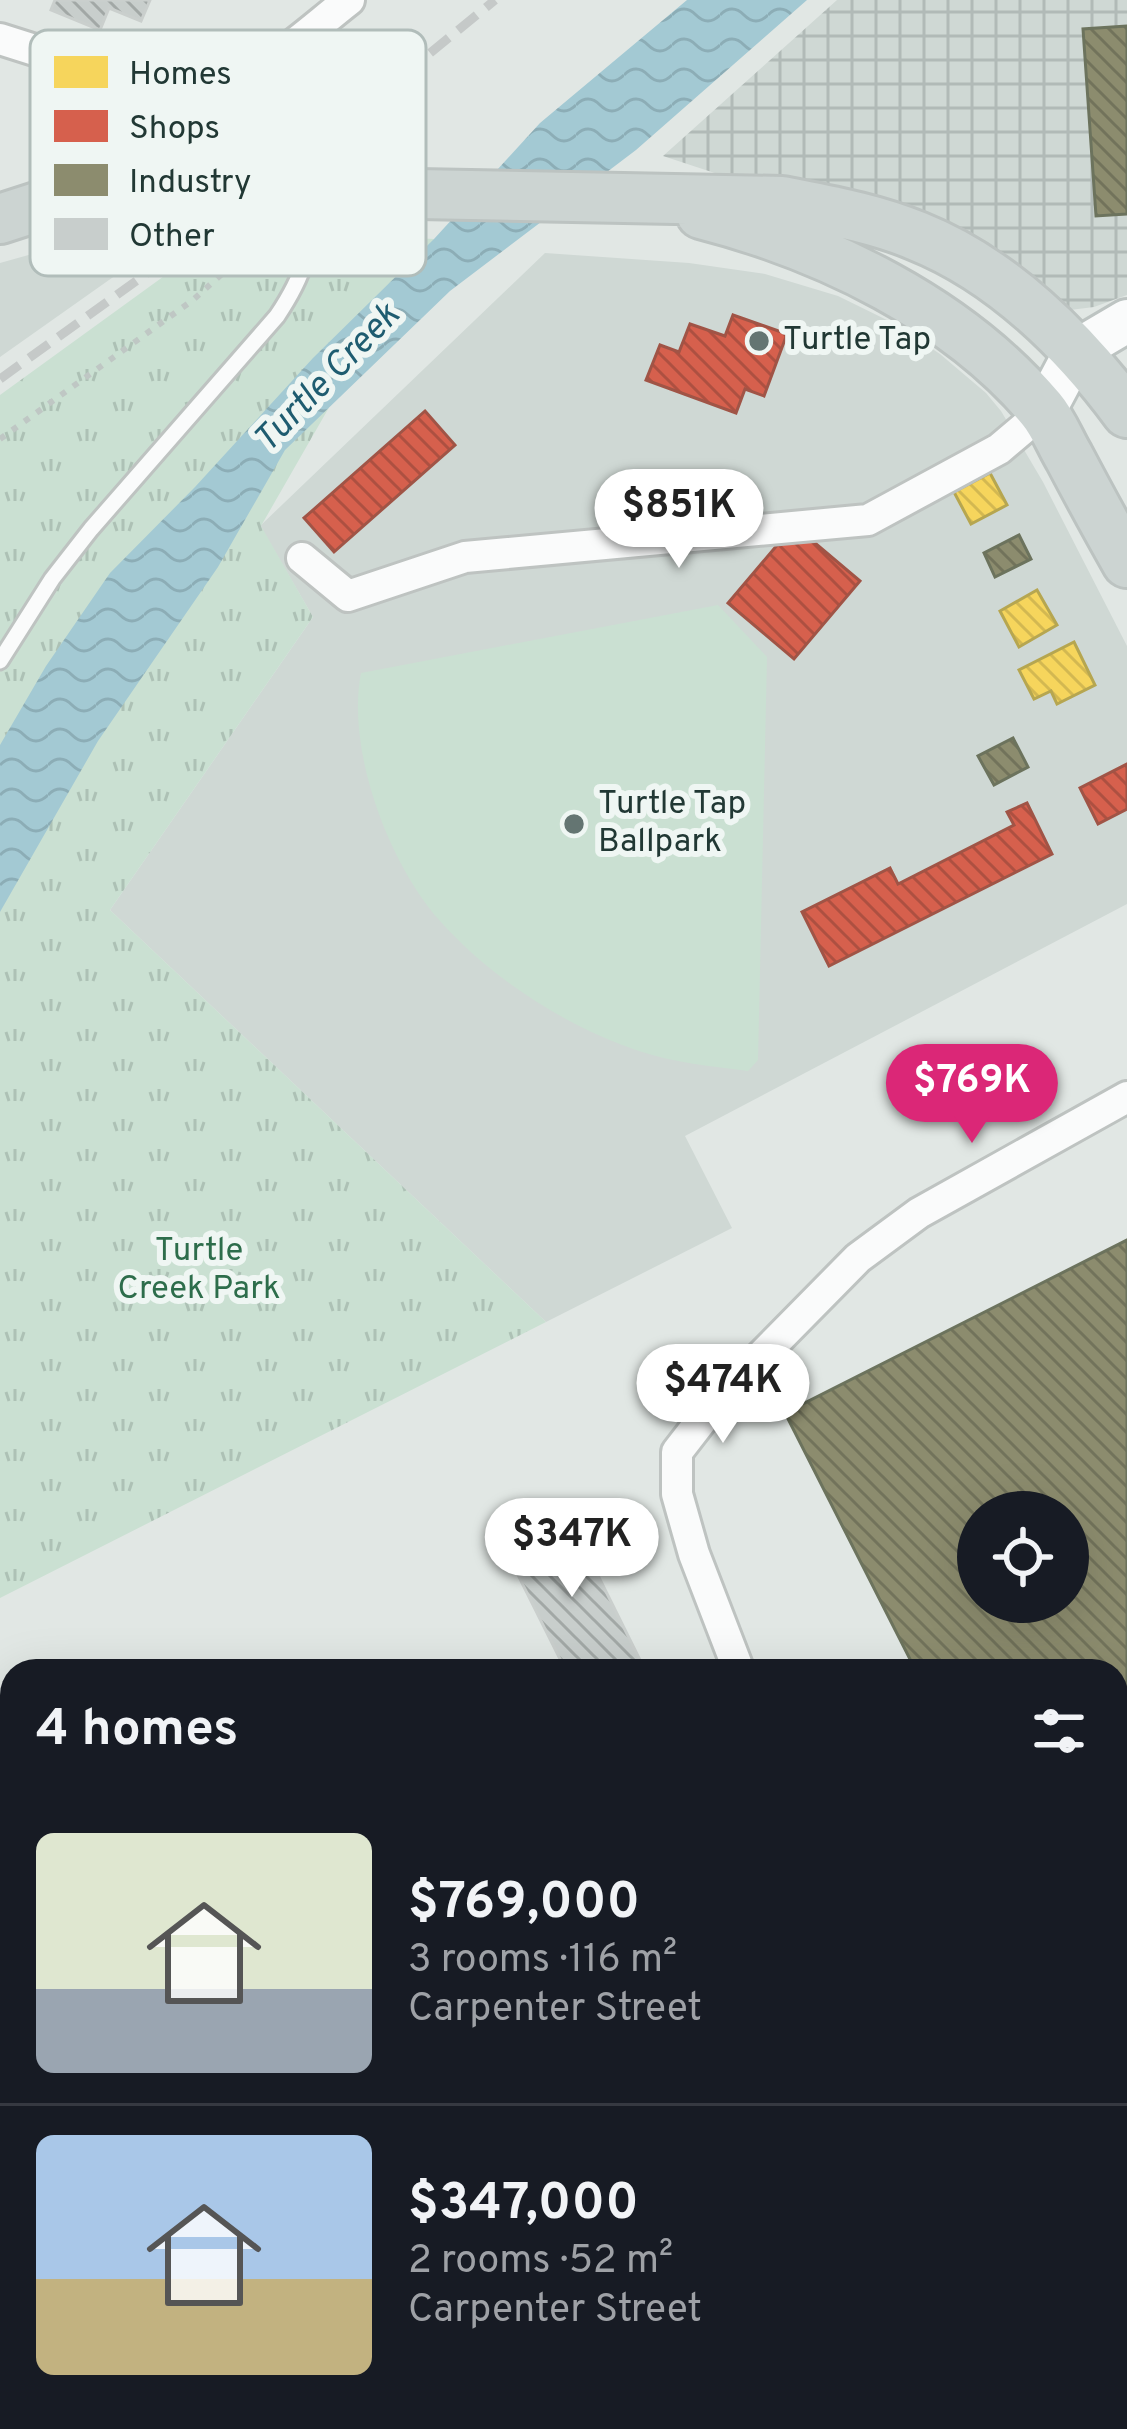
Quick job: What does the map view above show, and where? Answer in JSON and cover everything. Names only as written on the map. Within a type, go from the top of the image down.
[{"type":"main road","points":[[426,194],[644,200],[703,196],[782,201],[857,216],[918,236],[956,256],[1021,299],[1109,380]]},
{"type":"main road","points":[[644,200],[795,244],[923,308],[986,355],[1043,411],[1127,563]]},
{"type":"main road","points":[[0,219],[30,209]]},
{"type":"street","points":[[309,30],[350,0]]},
{"type":"street","points":[[0,39],[30,49]]},
{"type":"street","points":[[302,558],[348,596],[465,557],[868,520],[1000,448],[1043,411],[1109,380],[1127,321]]},
{"type":"street","points":[[735,1659],[688,1534],[677,1494],[677,1452],[715,1403],[857,1258],[919,1214],[1127,1097]]},
{"type":"lane","points":[[0,661],[52,579],[91,529],[278,316],[302,276]]},
{"type":"path","points":[[0,439],[220,276]]},
{"type":"shaded area","points":[[837,0],[1127,0],[1127,295],[1070,310],[775,193],[663,156]]},
{"type":"shaded area","points":[[545,253],[689,263],[765,274],[838,296],[893,323],[940,354],[1001,411],[1127,646],[1127,904],[685,1136],[732,1228],[546,1322],[110,910],[313,617],[260,526]]},
{"type":"shaded area","points":[[30,255],[30,276],[115,276],[0,357],[0,263]]},
{"type":"green space","name":"Turtle Creek Park","points":[[164,276],[410,276],[261,526],[313,617],[110,910],[546,1322],[0,1598],[0,395]]},
{"type":"green space","name":"Turtle Tap Ballpark","points":[[718,605],[767,657],[758,1060],[748,1071],[693,1064],[611,1041],[531,998],[483,962],[440,921],[404,868],[375,804],[360,736],[361,673]]},
{"type":"water","name":"Turtle Creek","points":[[687,0],[807,0],[636,150],[450,291],[285,450],[218,567],[98,741],[0,912],[0,745],[46,666],[110,573],[313,358],[396,276],[426,276],[426,247],[540,123]]},
{"type":"building: Homes","points":[[990,473],[1007,505],[971,524],[954,492]]},
{"type":"building: Homes","points":[[1037,590],[1057,625],[1019,647],[1000,611]]},
{"type":"building: Homes","points":[[1074,642],[1095,685],[1057,704],[1051,691],[1034,699],[1019,670]]},
{"type":"building: Shops","points":[[733,315],[787,334],[764,396],[745,389],[736,413],[646,380],[660,345],[679,352],[690,324],[725,336]]},
{"type":"building: Shops","points":[[425,411],[455,445],[334,552],[304,518]]},
{"type":"building: Shops","points":[[809,538],[860,581],[794,659],[728,603],[779,543]]},
{"type":"building: Shops","points":[[1127,764],[1127,809],[1098,824],[1080,788]]},
{"type":"building: Shops","points":[[1027,803],[1052,854],[829,966],[802,912],[890,868],[898,884],[1014,825],[1007,812]]},
{"type":"building: Industry","points":[[1127,26],[1127,214],[1096,216],[1083,29]]},
{"type":"building: Industry","points":[[1019,535],[1031,559],[995,577],[984,553]]},
{"type":"building: Industry","points":[[1013,738],[1028,767],[994,785],[978,756]]},
{"type":"building: Industry","points":[[1127,1240],[1127,1659],[910,1659],[785,1413]]},
{"type":"building: Other","points":[[55,0],[150,0],[141,21],[109,8],[100,30],[51,10]]},
{"type":"building: Other","points":[[568,1515],[640,1659],[560,1659],[504,1547]]},
{"type":"railway","points":[[426,56],[495,0]]},
{"type":"railway","points":[[0,379],[143,276]]},
{"type":"place","name":"Turtle Tap","points":[[759,341]]},
{"type":"place","name":"Turtle Tap Ballpark","points":[[574,824]]}]
